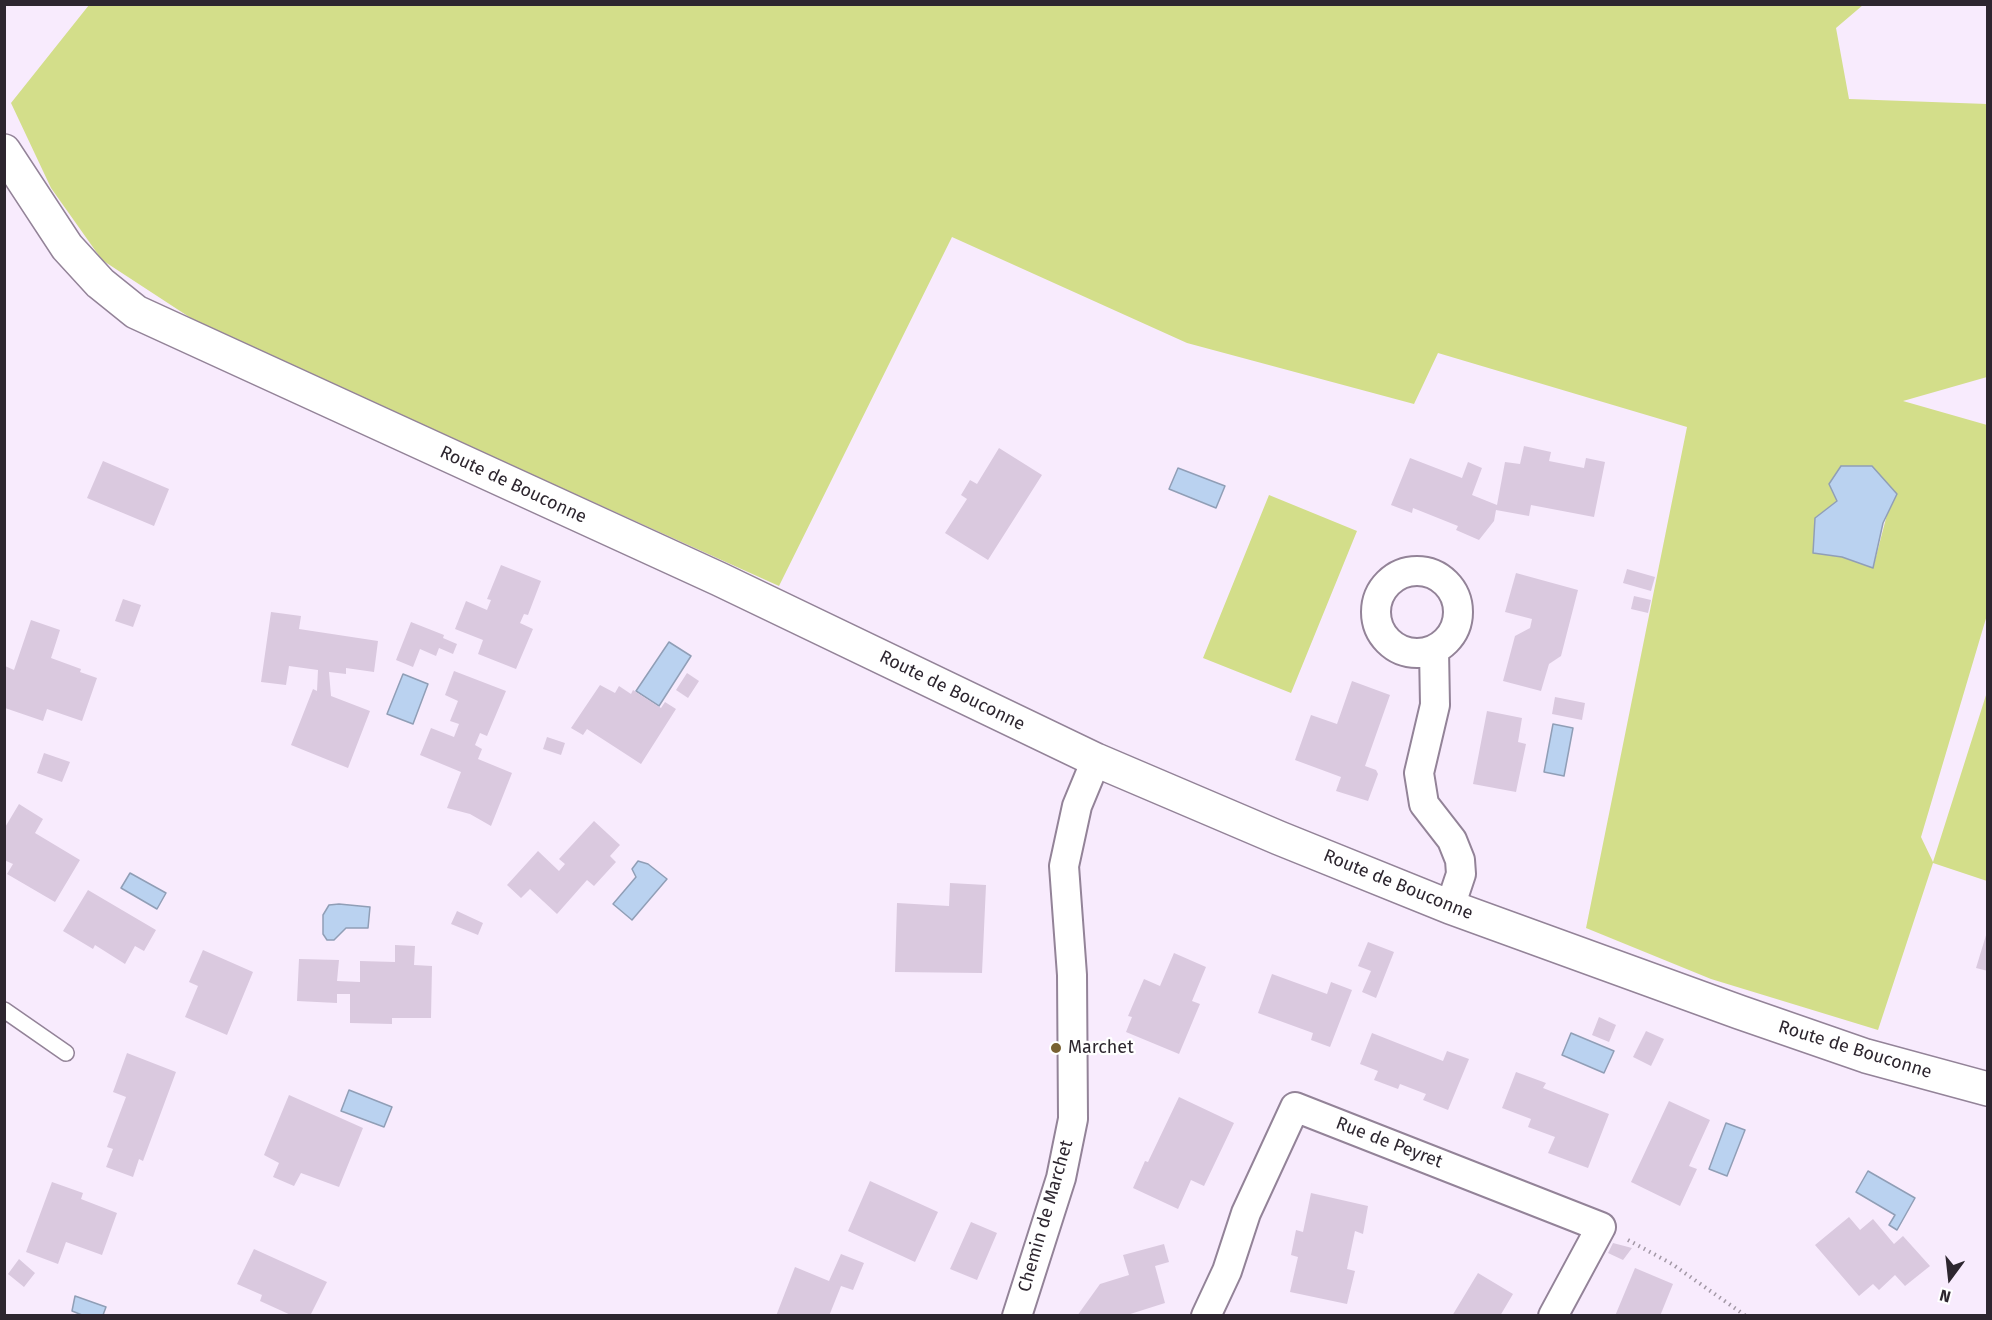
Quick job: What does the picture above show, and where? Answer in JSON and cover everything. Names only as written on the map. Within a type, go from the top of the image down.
[{"type":"street","name":"Route de Bouconne","points":[[4,151],[67,247],[100,283],[136,312],[719,579],[1096,760],[1450,907],[1855,1052],[1988,1089]]},
{"type":"street","points":[[1434,650],[1435,705],[1419,773],[1424,804],[1452,840],[1460,860],[1461,874],[1450,907]]},
{"type":"street","name":"Chemin de Marchet","points":[[1017,1316],[1061,1178],[1073,1119],[1072,975],[1064,866],[1077,806],[1096,760]]},
{"type":"street","name":"Rue de Peyret","points":[[1206,1316],[1227,1271],[1246,1213],[1295,1107],[1601,1227]]},
{"type":"street","points":[[1553,1316],[1601,1227]]},
{"type":"lane","points":[[4,1010],[66,1053]]},
{"type":"path","points":[[1601,1227],[1672,1264],[1746,1316]]},
{"type":"green space","points":[[89,5],[1863,5],[1836,28],[1849,99],[1987,104],[1987,377],[1903,401],[1987,425],[1987,615],[1921,837],[1933,862],[1987,692],[1987,881],[1933,863],[1878,1030],[1711,979],[1586,928],[1687,427],[1438,353],[1414,404],[1187,343],[952,237],[779,586],[203,326],[102,260],[51,188],[11,103]],"holes":[[[1837,501],[1889,507],[1873,568],[1842,557],[1813,553],[1815,518]]]},
{"type":"green space","points":[[1269,495],[1357,531],[1291,693],[1203,658]]},
{"type":"water","points":[[1841,466],[1872,466],[1897,494],[1883,523],[1873,568],[1842,557],[1813,553],[1815,518],[1837,501],[1829,484]]},
{"type":"water","points":[[1178,468],[1225,486],[1216,508],[1169,489]]},
{"type":"water","points":[[669,642],[691,656],[659,706],[636,691]]},
{"type":"water","points":[[403,674],[428,684],[413,724],[387,714]]},
{"type":"water","points":[[1553,724],[1573,728],[1564,776],[1544,772]]},
{"type":"water","points":[[638,861],[648,864],[667,879],[632,920],[613,904],[636,877],[632,869]]},
{"type":"water","points":[[130,873],[166,893],[157,909],[121,888]]},
{"type":"water","points":[[329,905],[370,907],[368,928],[346,928],[334,940],[327,940],[323,934],[323,915]]},
{"type":"water","points":[[1571,1033],[1614,1051],[1604,1073],[1562,1055]]},
{"type":"water","points":[[349,1090],[392,1107],[384,1127],[341,1111]]},
{"type":"water","points":[[1726,1123],[1745,1130],[1727,1176],[1709,1169]]},
{"type":"water","points":[[1868,1171],[1915,1198],[1897,1230],[1889,1225],[1895,1215],[1856,1192]]},
{"type":"water","points":[[75,1296],[106,1307],[103,1315],[82,1315],[72,1311]]},
{"type":"building","points":[[1524,446],[1551,452],[1549,461],[1584,468],[1586,458],[1605,462],[1594,517],[1531,505],[1529,516],[1496,510],[1494,521],[1479,540],[1456,530],[1458,526],[1413,508],[1412,513],[1391,505],[1410,458],[1462,478],[1468,462],[1482,468],[1472,495],[1497,505],[1505,462],[1520,464]]},
{"type":"building","points":[[999,448],[1042,475],[988,560],[945,533],[967,499],[961,495],[970,480],[977,484]]},
{"type":"building","points":[[103,461],[169,489],[154,526],[87,498]]},
{"type":"building","points":[[501,565],[541,581],[528,615],[524,614],[520,623],[533,629],[516,669],[478,654],[483,640],[455,629],[466,601],[487,610],[491,600],[487,599]]},
{"type":"building","points":[[1627,569],[1655,577],[1651,591],[1623,583]]},
{"type":"building","points":[[1516,573],[1578,590],[1561,656],[1549,664],[1541,691],[1503,681],[1515,636],[1530,628],[1532,619],[1505,612]]},
{"type":"building","points":[[1634,596],[1651,600],[1648,613],[1631,609]]},
{"type":"building","points":[[123,599],[141,605],[133,627],[115,621]]},
{"type":"building","points":[[271,612],[301,616],[299,629],[378,641],[374,672],[346,668],[346,674],[329,672],[331,696],[370,711],[348,768],[291,745],[313,689],[317,691],[318,670],[289,666],[286,685],[261,682]]},
{"type":"building","points":[[31,620],[60,630],[51,658],[81,669],[80,672],[97,678],[82,721],[47,709],[43,721],[5,708],[5,666],[14,670]]},
{"type":"building","points":[[411,622],[444,635],[443,638],[457,644],[453,654],[439,648],[436,656],[420,649],[413,667],[396,660]]},
{"type":"building","points":[[454,671],[506,691],[487,736],[480,733],[475,745],[482,749],[478,759],[512,773],[491,826],[470,814],[447,808],[461,772],[420,755],[431,728],[454,737],[459,724],[450,721],[458,701],[445,695]]},
{"type":"building","points":[[687,673],[699,681],[688,698],[676,690]]},
{"type":"building","points":[[1352,681],[1390,695],[1365,766],[1376,770],[1378,774],[1368,801],[1336,791],[1341,777],[1295,760],[1311,715],[1337,724]]},
{"type":"building","points":[[600,685],[615,693],[619,686],[631,694],[633,690],[661,708],[665,702],[676,709],[641,764],[587,729],[583,735],[571,728]]},
{"type":"building","points":[[1555,697],[1585,703],[1582,720],[1552,714]]},
{"type":"building","points":[[1487,711],[1522,718],[1518,742],[1526,744],[1516,792],[1473,784]]},
{"type":"building","points":[[547,737],[565,743],[561,755],[543,749]]},
{"type":"building","points":[[44,753],[70,762],[62,782],[37,773]]},
{"type":"building","points":[[19,804],[43,819],[35,833],[80,860],[55,902],[7,874],[13,864],[4,860],[4,829]]},
{"type":"building","points":[[594,821],[620,845],[610,856],[616,862],[594,886],[587,880],[557,914],[530,889],[521,898],[507,885],[538,851],[559,871],[565,864],[559,859]]},
{"type":"building","points":[[950,883],[986,885],[982,973],[895,972],[897,903],[949,906]]},
{"type":"building","points":[[88,890],[156,930],[144,951],[135,946],[125,964],[95,945],[93,949],[63,931]]},
{"type":"building","points":[[457,911],[483,923],[478,935],[451,924]]},
{"type":"building","points":[[1988,932],[1988,971],[1976,968]]},
{"type":"building","points":[[1368,942],[1394,952],[1376,998],[1362,992],[1371,971],[1358,966]]},
{"type":"building","points":[[395,945],[415,946],[414,965],[432,966],[431,1018],[392,1018],[392,1024],[350,1023],[350,994],[337,994],[337,1003],[297,1001],[299,959],[339,960],[337,981],[360,982],[360,961],[395,962]]},
{"type":"building","points":[[203,950],[253,972],[227,1035],[185,1017],[198,986],[189,982]]},
{"type":"building","points":[[1174,953],[1206,967],[1192,1001],[1200,1004],[1179,1054],[1126,1032],[1132,1017],[1128,1016],[1144,979],[1160,986]]},
{"type":"building","points":[[1272,974],[1327,994],[1331,982],[1352,990],[1330,1047],[1311,1040],[1313,1033],[1258,1013]]},
{"type":"building","points":[[1599,1017],[1616,1025],[1609,1042],[1592,1035]]},
{"type":"building","points":[[1646,1031],[1664,1039],[1651,1066],[1633,1057]]},
{"type":"building","points":[[1372,1033],[1443,1061],[1447,1051],[1469,1059],[1448,1110],[1423,1100],[1426,1094],[1400,1084],[1398,1089],[1374,1080],[1378,1071],[1360,1064]]},
{"type":"building","points":[[127,1053],[176,1072],[143,1161],[139,1159],[133,1177],[106,1167],[113,1149],[107,1147],[126,1097],[113,1092]]},
{"type":"building","points":[[1516,1072],[1546,1083],[1543,1088],[1609,1114],[1588,1168],[1548,1153],[1555,1137],[1528,1127],[1531,1119],[1502,1108]]},
{"type":"building","points":[[289,1095],[363,1128],[339,1187],[301,1173],[294,1186],[273,1177],[279,1163],[264,1155]]},
{"type":"building","points":[[1179,1097],[1234,1123],[1204,1186],[1191,1180],[1178,1209],[1133,1188]]},
{"type":"building","points":[[1669,1101],[1710,1120],[1689,1166],[1697,1169],[1680,1206],[1631,1182]]},
{"type":"building","points":[[870,1181],[938,1212],[915,1262],[848,1231]]},
{"type":"building","points":[[52,1182],[83,1193],[81,1199],[117,1213],[102,1255],[66,1242],[58,1264],[26,1252]]},
{"type":"building","points":[[1311,1193],[1368,1206],[1363,1234],[1355,1231],[1347,1269],[1355,1271],[1347,1304],[1290,1292],[1298,1257],[1291,1255],[1296,1230],[1303,1232]]},
{"type":"building","points":[[1849,1217],[1860,1230],[1873,1219],[1894,1244],[1903,1236],[1930,1266],[1905,1286],[1895,1275],[1879,1290],[1873,1284],[1859,1296],[1815,1245]]},
{"type":"building","points":[[971,1222],[997,1233],[977,1280],[950,1269]]},
{"type":"building","points":[[1613,1243],[1632,1248],[1623,1260],[1608,1253]]},
{"type":"building","points":[[1164,1244],[1169,1262],[1155,1266],[1165,1303],[1124,1316],[1077,1316],[1100,1284],[1129,1275],[1123,1255]]},
{"type":"building","points":[[254,1249],[327,1282],[310,1316],[293,1316],[260,1301],[262,1295],[237,1284]]},
{"type":"building","points":[[841,1254],[864,1263],[853,1290],[841,1286],[829,1316],[776,1316],[795,1267],[829,1281]]},
{"type":"building","points":[[19,1259],[35,1273],[24,1287],[8,1274]]},
{"type":"building","points":[[1635,1268],[1673,1284],[1660,1316],[1615,1316]]},
{"type":"building","points":[[1478,1273],[1513,1294],[1500,1316],[1452,1316]]},
{"type":"place","name":"Marchet","points":[[1056,1048]]}]
